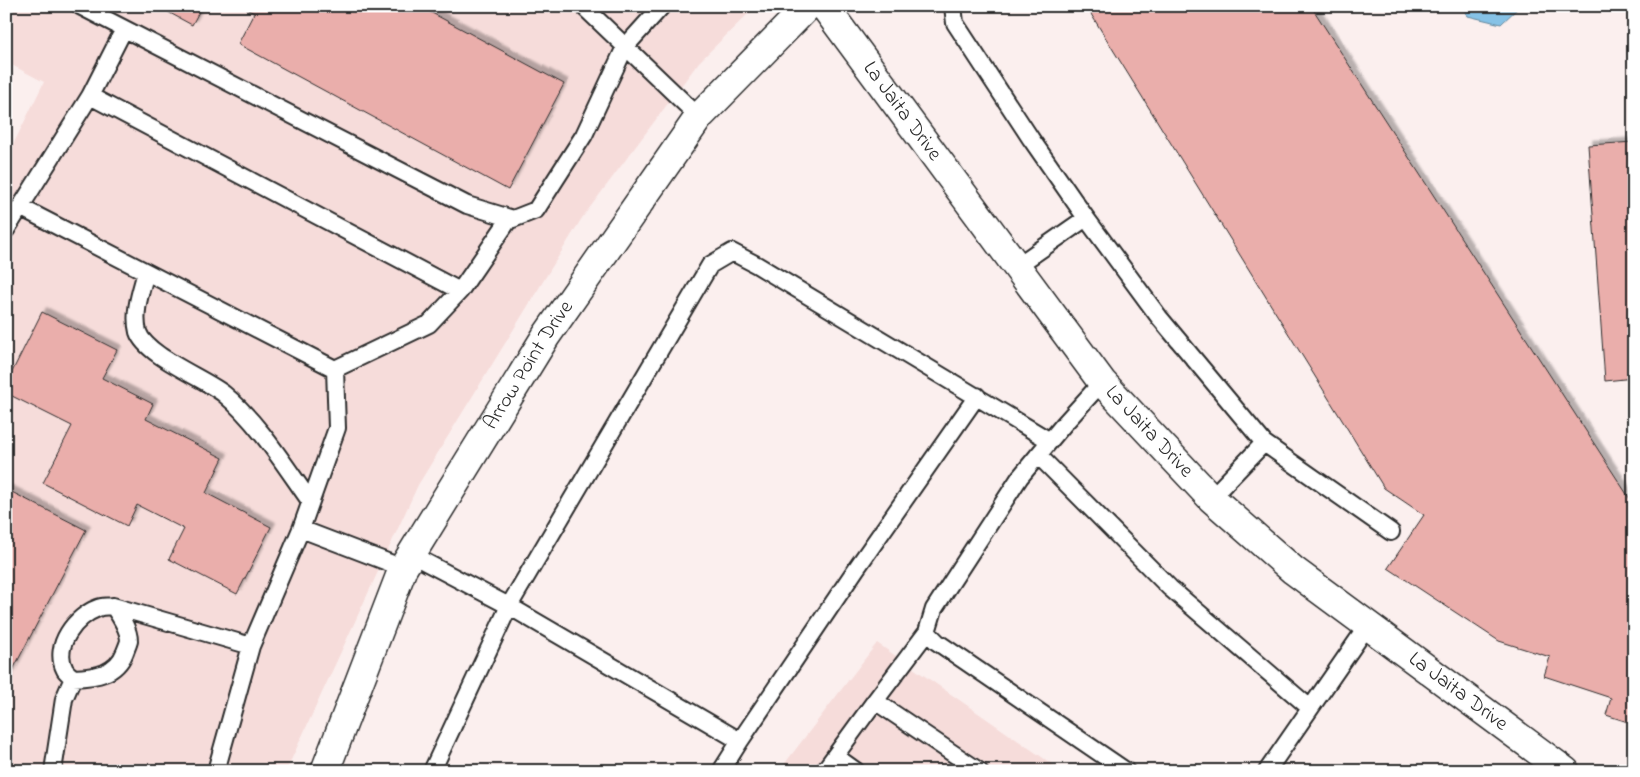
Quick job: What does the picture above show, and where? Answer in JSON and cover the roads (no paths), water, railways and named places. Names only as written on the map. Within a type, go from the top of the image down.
[{"type":"street","name":"Arrow Point Drive","points":[[325,771],[408,562],[546,336],[699,117],[808,6]]},
{"type":"street","name":"La Jaita Drive","points":[[824,6],[1102,382],[1211,498],[1293,570],[1565,771]]},
{"type":"lane","points":[[80,6],[467,205],[513,219],[536,210],[584,135],[625,47],[662,6]]},
{"type":"lane","points":[[583,6],[699,117]]},
{"type":"lane","points":[[953,6],[955,23],[1086,218],[1159,316],[1264,443],[1391,532]]},
{"type":"lane","points":[[6,230],[90,96],[124,28]]},
{"type":"lane","points":[[90,96],[460,292]]},
{"type":"lane","points":[[20,207],[335,369]]},
{"type":"lane","points":[[335,369],[429,324],[460,292],[510,218]]},
{"type":"lane","points":[[1017,266],[1086,218]]},
{"type":"lane","points":[[432,771],[509,606],[710,265],[732,252],[757,265],[1050,441]]},
{"type":"lane","points":[[146,272],[136,313],[139,333],[147,344],[161,356],[224,394],[249,419],[310,502]]},
{"type":"lane","points":[[216,771],[250,646],[301,529],[336,428],[335,369]]},
{"type":"lane","points":[[824,771],[927,632],[934,609],[1020,477],[1102,382]]},
{"type":"lane","points":[[721,771],[856,569],[977,396]]},
{"type":"lane","points":[[1211,498],[1264,443]]},
{"type":"lane","points":[[1038,455],[1170,588],[1310,708]]},
{"type":"lane","points":[[301,529],[408,562],[509,606],[740,741]]},
{"type":"lane","points":[[113,606],[125,624],[129,642],[122,658],[111,671],[95,677],[73,678],[65,670],[61,652],[67,634],[78,620],[99,607],[113,606],[250,646]]},
{"type":"lane","points":[[1267,771],[1368,625]]},
{"type":"lane","points":[[927,632],[937,642],[1126,771]]},
{"type":"lane","points":[[53,771],[64,698],[73,678]]},
{"type":"lane","points":[[875,701],[979,771]]},
{"type":"lane","points":[[835,756],[856,771]]},
{"type":"water","points":[[1461,6],[1520,6],[1501,24],[1468,16]]}]
